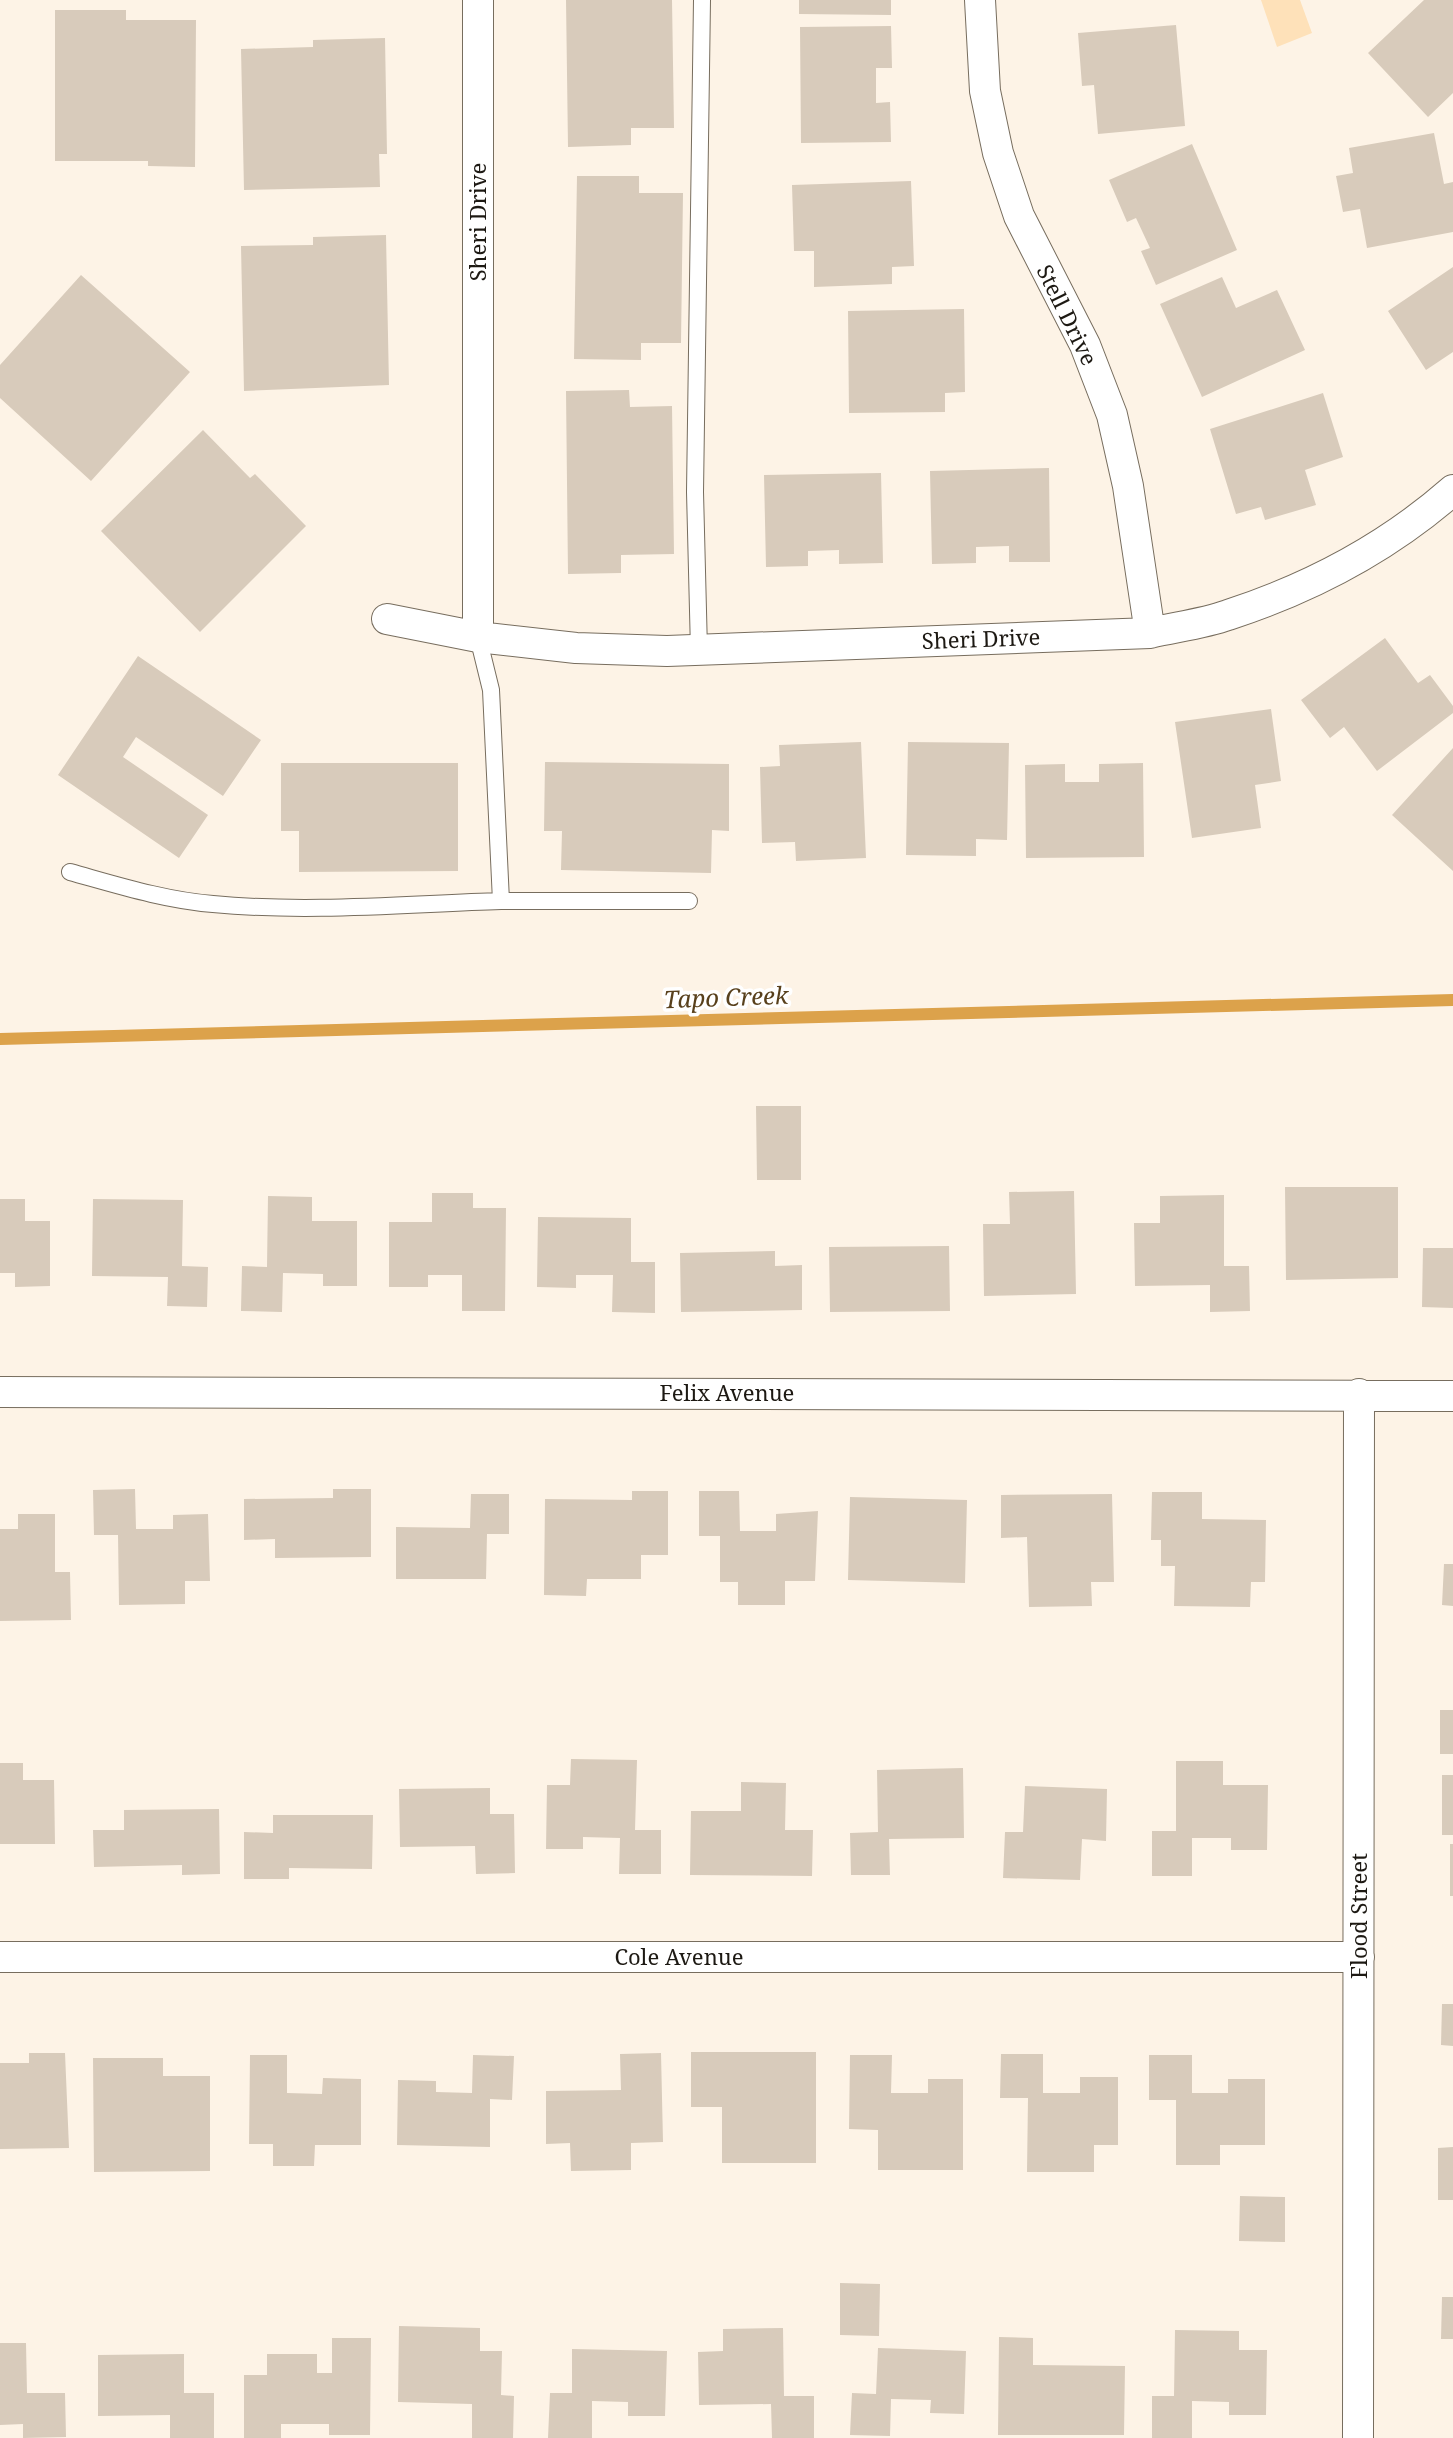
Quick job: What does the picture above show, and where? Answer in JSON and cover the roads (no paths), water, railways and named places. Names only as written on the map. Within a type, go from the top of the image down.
[{"type":"street","name":"Sheri Drive","points":[[478,0],[478,637]]},
{"type":"street","name":"Stell Drive","points":[[980,0],[985,91],[998,153],[1019,216],[1085,345],[1112,415],[1128,486],[1150,633]]},
{"type":"street","name":"Sheri Drive","points":[[387,619],[478,637],[576,648],[699,650],[1150,633],[1226,616],[1314,583],[1382,545],[1452,494]]},
{"type":"street","name":"Felix Avenue","points":[[0,1392],[1453,1396]]},
{"type":"street","name":"Flood Street","points":[[1358,2438],[1359,1394]]},
{"type":"street","name":"Cole Avenue","points":[[0,1957],[1359,1957]]},
{"type":"lane","points":[[699,650],[695,492],[702,0]]},
{"type":"lane","points":[[478,637],[491,690],[501,901]]},
{"type":"lane","points":[[70,872],[140,892],[212,904],[295,907],[501,901],[689,901]]},
{"type":"waterway","name":"Tapo Creek","points":[[0,1039],[1453,1000]]}]
